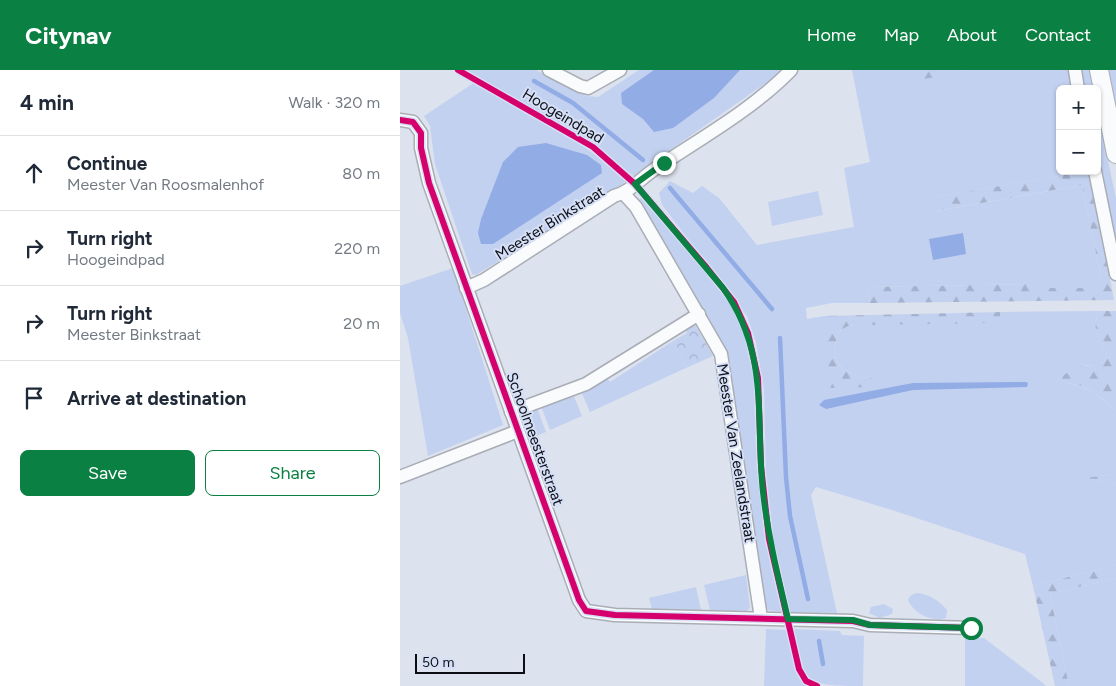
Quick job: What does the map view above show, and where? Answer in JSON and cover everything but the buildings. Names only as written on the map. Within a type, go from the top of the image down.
[{"type":"main road","points":[[1099,70],[1116,154]]},
{"type":"street","points":[[549,70],[580,86],[588,88],[620,70]]},
{"type":"street","name":"Meester Binkstraat","points":[[466,288],[484,280],[614,196],[624,194],[645,176],[769,91],[791,70]]},
{"type":"street","points":[[1075,70],[1077,85]]},
{"type":"street","name":"Schoolmeesterstraat","points":[[400,120],[413,122],[421,133],[424,168],[511,412],[580,600],[586,611],[609,614],[761,618]]},
{"type":"street","points":[[1096,175],[1116,274]]},
{"type":"street","name":"Meester Van Zeelandstraat","points":[[624,194],[636,208],[699,314],[718,348],[724,365],[761,618]]},
{"type":"street","points":[[511,412],[586,384],[699,314]]},
{"type":"street","points":[[400,477],[518,431]]},
{"type":"street","points":[[761,618],[853,620],[870,625],[971,628]]},
{"type":"green space","points":[[463,70],[536,70],[586,96],[598,97],[639,70],[781,70],[773,78],[633,176],[601,149],[559,123]]},
{"type":"green space","points":[[852,70],[915,70],[918,80],[965,70],[1069,70],[1072,85],[1056,85],[1056,175],[1064,175],[935,197],[938,211],[1082,185],[1101,285],[1095,288],[1037,288],[1027,284],[867,287],[870,303],[832,303],[806,308],[807,319],[824,316],[824,388],[874,379],[859,376],[840,367],[835,349],[837,337],[848,326],[1001,316],[1001,312],[1099,311],[1096,329],[1098,338],[1107,354],[1102,364],[1099,366],[1081,367],[1056,382],[1076,385],[1090,390],[1116,412],[1116,474],[1086,478],[1116,485],[1116,565],[1033,586],[1025,554],[816,487],[811,495],[837,613],[790,612],[773,537],[766,473],[764,389],[756,342],[747,316],[662,205],[659,193],[670,181],[693,193],[702,186],[719,198],[757,245],[854,227],[844,168],[870,162]]},
{"type":"green space","points":[[915,70],[965,70],[917,81]]},
{"type":"green space","points":[[1080,70],[1090,70],[1093,85],[1083,85]]},
{"type":"green space","points":[[1107,70],[1116,70],[1116,116]]},
{"type":"green space","points":[[475,82],[573,139],[627,181],[476,275],[472,274],[435,164],[430,126],[424,116]]},
{"type":"green space","points":[[1101,126],[1116,199],[1116,247],[1101,174]]},
{"type":"green space","points":[[1064,175],[1090,175],[1114,300],[870,303],[867,287],[1028,284],[1037,288],[1095,288],[1101,285],[1082,185],[937,211],[935,197]]},
{"type":"green space","points":[[818,191],[823,215],[772,226],[768,202]]},
{"type":"green space","points":[[641,197],[714,279],[733,308],[742,328],[748,348],[755,389],[762,509],[771,561],[783,612],[768,610],[764,605],[725,352],[638,203]]},
{"type":"green space","points":[[453,268],[503,425],[428,456],[408,338],[400,313],[400,286]]},
{"type":"green space","points":[[1099,311],[1116,311],[1116,412],[1090,390],[1075,384],[1056,383],[1071,370],[1083,366],[1098,365],[1105,359],[1107,354],[1098,338],[1096,329]]},
{"type":"green space","points":[[1001,312],[999,321],[993,323],[855,325],[844,328],[837,337],[835,349],[840,367],[859,376],[874,379],[878,387],[823,388],[824,316]]},
{"type":"green space","points":[[689,325],[695,325],[713,356],[686,368],[673,341],[687,333],[684,328]]},
{"type":"green space","points":[[673,341],[686,368],[590,412],[581,391],[607,378],[610,382]]},
{"type":"green space","points":[[573,394],[582,416],[550,430],[541,406]]},
{"type":"green space","points":[[537,408],[546,432],[529,439],[521,420],[525,412]]},
{"type":"green space","points":[[1116,474],[1116,485],[1085,478]]},
{"type":"green space","points":[[1116,565],[1116,578],[1050,594],[1069,686],[1055,686],[1033,586]]},
{"type":"green space","points":[[746,575],[750,608],[746,611],[710,610],[704,585]]},
{"type":"green space","points":[[1116,578],[1116,686],[1069,686],[1050,594]]},
{"type":"green space","points":[[696,587],[701,610],[652,609],[649,598]]},
{"type":"green space","points":[[916,593],[930,596],[940,603],[947,610],[946,618],[929,618],[914,609],[908,600],[910,596]]},
{"type":"green space","points":[[884,604],[893,609],[892,614],[880,618],[869,613],[871,607]]},
{"type":"green space","points":[[766,629],[787,630],[796,668],[799,675],[810,686],[764,686]]},
{"type":"green space","points":[[793,629],[840,631],[842,635],[864,636],[863,686],[829,685],[811,678],[805,671],[801,661]]},
{"type":"green space","points":[[984,638],[1046,686],[965,686],[965,639]]},
{"type":"water","points":[[654,70],[740,70],[714,98],[673,128],[654,132],[643,119],[622,104],[621,93]]},
{"type":"water","points":[[546,143],[587,155],[601,165],[602,173],[493,244],[481,244],[478,233],[481,219],[503,162],[518,147]]},
{"type":"water","points":[[963,233],[966,254],[933,260],[929,239]]},
{"type":"water","points":[[913,383],[1028,383],[1027,387],[913,390],[826,409],[819,405],[824,400]]},
{"type":"waterway","points":[[534,81],[573,103],[643,160]]},
{"type":"waterway","points":[[670,188],[772,309]]},
{"type":"waterway","points":[[780,338],[786,477],[790,516],[808,599]]},
{"type":"waterway","points":[[819,641],[823,664]]},
{"type":"cycle path","name":"Hoogeindpad","points":[[458,70],[593,147],[635,184],[734,302],[748,333],[758,378],[761,466],[769,539],[799,669],[806,681],[817,686]]},
{"type":"cycle path","points":[[400,120],[413,122],[421,133],[421,148],[429,183],[579,600],[586,611],[615,615],[853,621],[870,625],[971,628]]},
{"type":"route","points":[[664,163],[635,184],[708,268],[734,302],[748,333],[754,355],[758,378],[763,492],[769,539],[788,619],[853,620],[870,625],[971,628]]}]
